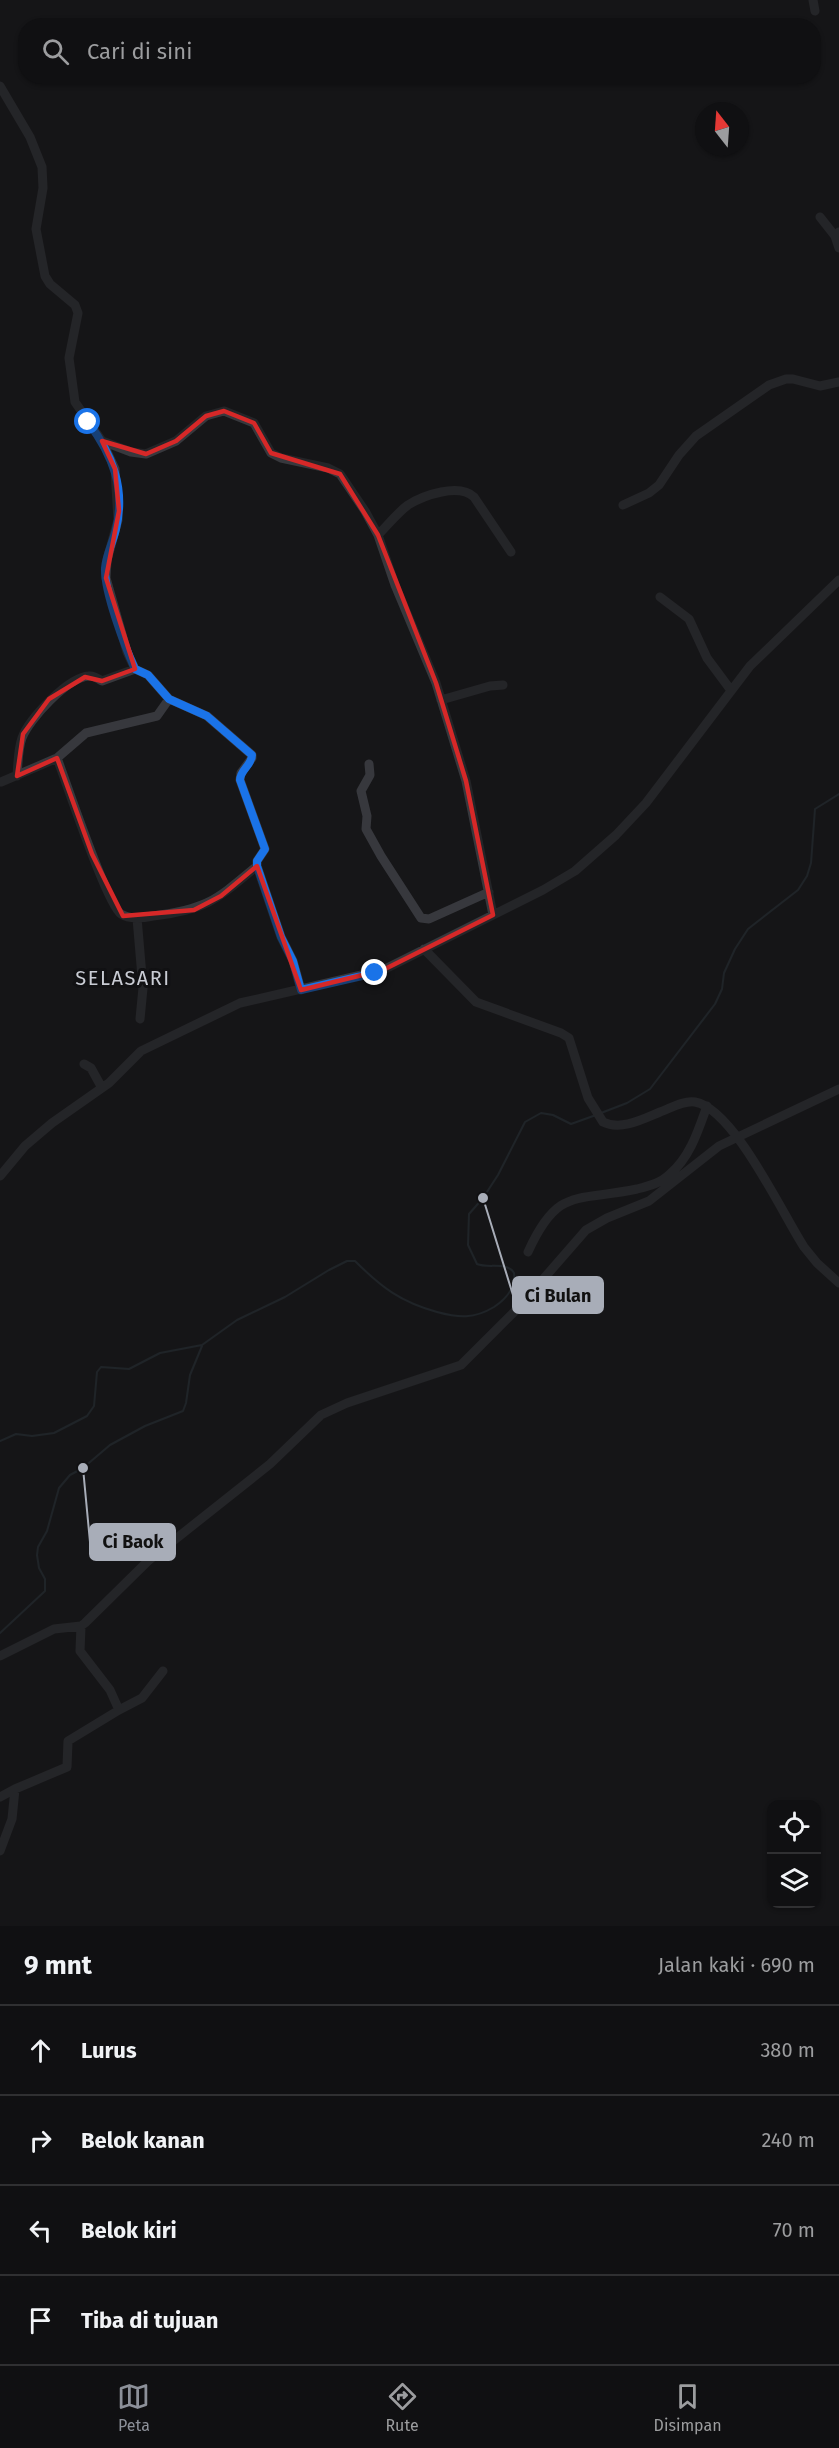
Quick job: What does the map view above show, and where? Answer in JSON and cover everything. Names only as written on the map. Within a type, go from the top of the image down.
[{"type":"street","points":[[813,0],[815,11]]},
{"type":"street","points":[[0,86],[39,156],[43,178],[36,222],[37,242],[45,276],[50,284],[77,308],[78,318],[69,358],[73,392],[79,409],[102,441],[115,469],[118,511],[116,530],[107,560],[106,578],[127,652],[135,669],[148,675],[169,699],[207,716],[252,755],[250,762],[241,773],[240,780],[265,849],[257,861],[257,866],[281,937],[293,961],[301,990]]},
{"type":"street","points":[[820,217],[837,234],[839,248]]},
{"type":"street","points":[[623,505],[649,493],[659,485],[679,454],[696,436],[769,385],[786,379],[820,386],[839,382]]},
{"type":"street","points":[[102,441],[131,452],[146,454],[176,441],[206,416],[224,411],[242,416],[254,423],[271,453],[281,458],[328,468],[340,474],[378,535],[441,700],[466,781],[493,915]]},
{"type":"street","points":[[378,535],[409,504],[438,493],[466,491],[474,497],[511,552]]},
{"type":"street","points":[[0,1176],[25,1146],[52,1123],[102,1088],[135,1055],[240,1003],[375,973],[557,882],[588,861],[616,835],[668,775],[730,689],[768,647],[839,580]]},
{"type":"street","points":[[660,597],[689,619],[707,658],[730,689]]},
{"type":"street","points":[[17,776],[20,742],[23,734],[49,699],[85,677],[94,676],[102,681],[135,669]]},
{"type":"street","points":[[441,700],[490,686],[502,685]]},
{"type":"street","points":[[1,782],[57,758],[86,734],[157,716],[169,699]]},
{"type":"street","points":[[57,758],[92,854],[115,907],[123,916],[137,918],[183,912],[206,905],[221,896],[257,866]]},
{"type":"street","points":[[369,764],[370,776],[361,791],[367,816],[366,829],[421,918],[429,919],[489,892]]},
{"type":"street","points":[[137,918],[143,988],[140,1019]]},
{"type":"street","points":[[424,949],[476,1002],[552,1029],[569,1038],[597,1115],[608,1125],[630,1124],[687,1102],[706,1107],[721,1117],[738,1136],[804,1247],[817,1263],[839,1283]]},
{"type":"street","points":[[84,1064],[91,1068],[102,1088]]},
{"type":"street","points":[[0,1656],[54,1629],[81,1626],[148,1561],[270,1464],[321,1415],[347,1403],[461,1365],[518,1308],[586,1230],[607,1218],[649,1201],[708,1153],[738,1136],[839,1089]]},
{"type":"street","points":[[528,1252],[546,1218],[564,1203],[580,1196],[647,1187],[672,1173],[689,1152],[706,1107]]},
{"type":"street","points":[[81,1626],[80,1651],[111,1690],[119,1710]]},
{"type":"street","points":[[0,1797],[68,1767],[68,1741],[142,1698],[163,1671]]},
{"type":"street","points":[[0,1851],[12,1819],[15,1789]]},
{"type":"highlighted area","points":[[224,411],[254,423],[271,453],[340,474],[378,535],[436,683],[466,781],[493,915],[383,970],[301,990],[257,866],[221,896],[194,910],[123,916],[92,854],[57,758],[17,776],[23,734],[49,699],[85,677],[102,681],[135,669],[106,578],[119,511],[115,469],[102,441],[146,454],[176,441],[206,416]]},
{"type":"waterway","points":[[601,1113],[627,1103],[650,1089],[715,1004],[722,989],[724,973],[735,949],[748,929],[798,890],[807,876],[811,863],[815,809],[839,794]]},
{"type":"waterway","points":[[0,1441],[16,1434],[32,1436],[54,1433],[87,1416],[94,1406],[97,1372],[101,1367],[129,1369],[160,1353],[202,1345],[237,1320],[285,1297],[347,1261],[355,1261],[393,1293],[424,1308],[445,1314],[466,1316],[480,1314],[494,1307],[509,1292],[514,1273],[507,1267],[477,1264],[468,1245],[469,1214],[498,1175],[525,1122],[541,1113],[553,1115],[571,1124],[596,1115]]},
{"type":"waterway","points":[[0,1633],[45,1591],[45,1579],[39,1568],[38,1547],[47,1531],[59,1488],[70,1475],[83,1468],[110,1445],[145,1426],[183,1411],[190,1375],[202,1346]]},
{"type":"place","name":"Ci Bulan","points":[[483,1198]]},
{"type":"place","name":"Ci Baok","points":[[83,1468]]},
{"type":"district","name":"SELASARI","points":[[123,978]]},
{"type":"route","points":[[88,422],[112,459],[117,481],[118,520],[105,569],[107,586],[127,652],[135,669],[148,675],[165,696],[207,716],[252,755],[250,762],[241,773],[240,780],[265,849],[257,861],[257,866],[281,937],[293,961],[301,990],[375,973]]}]
